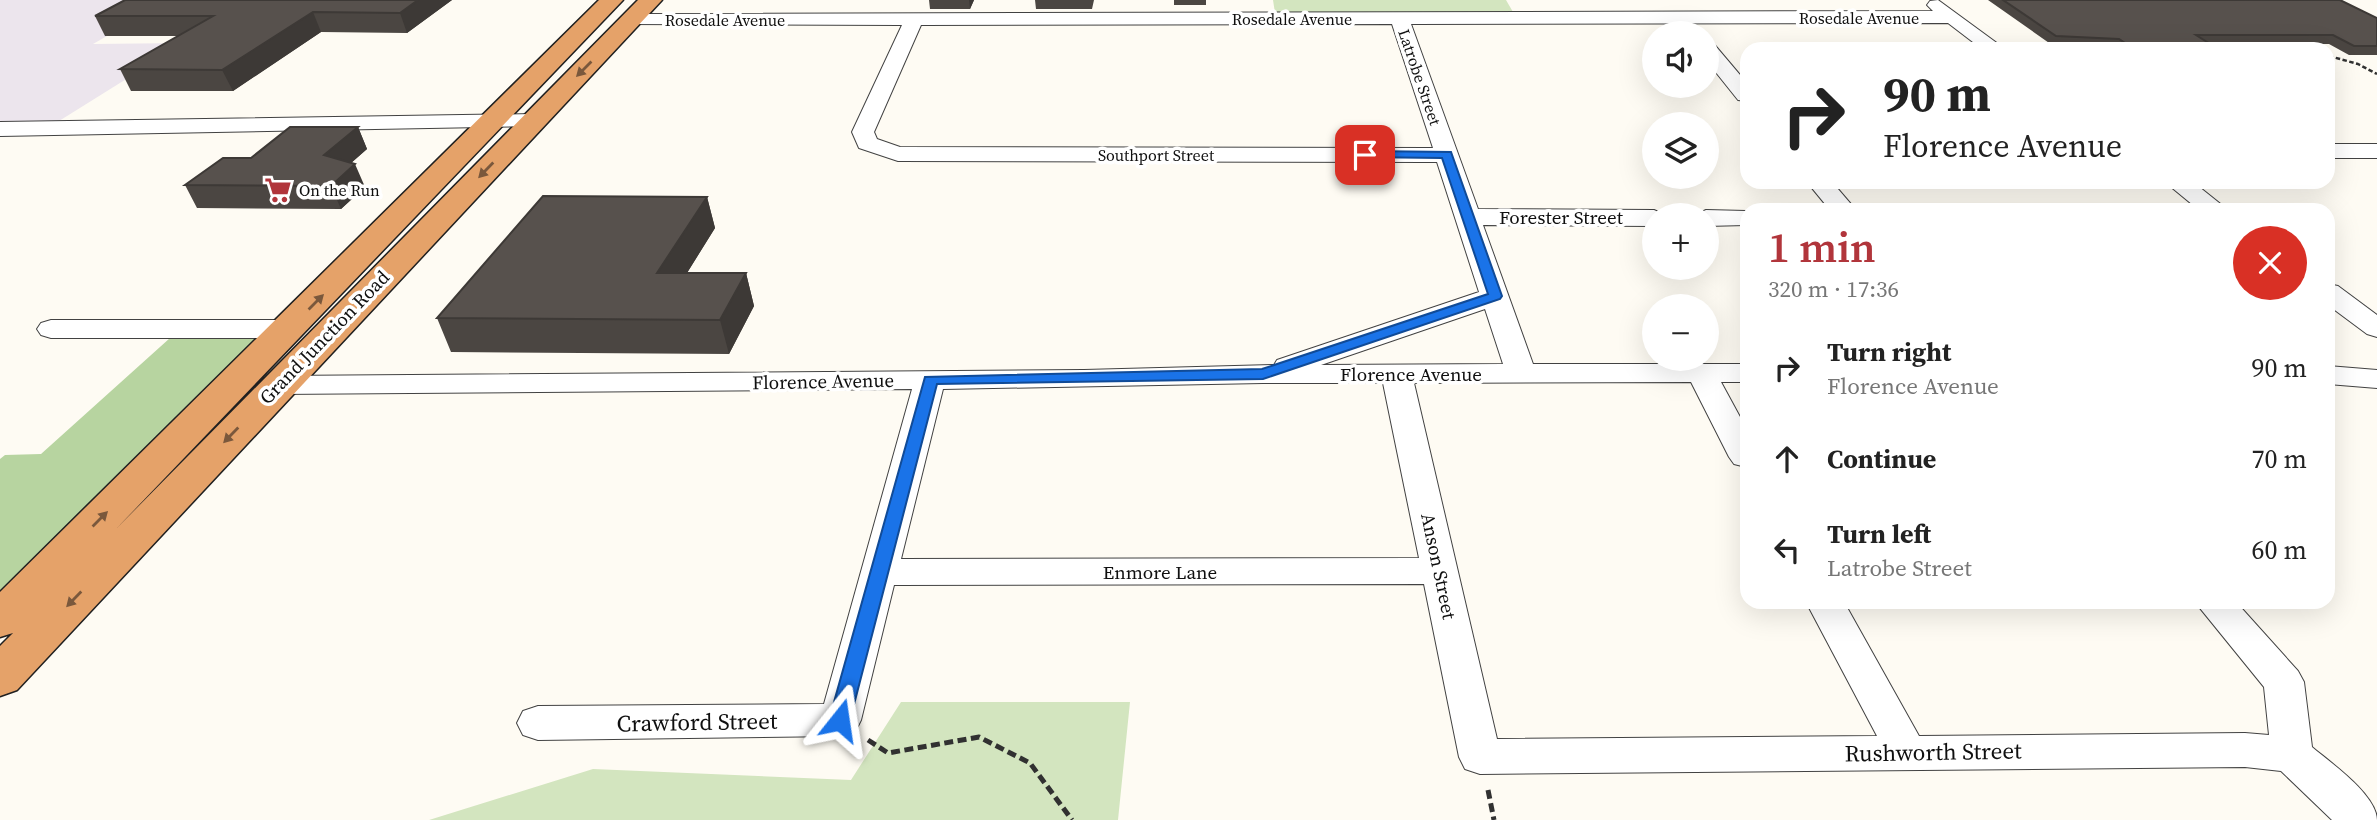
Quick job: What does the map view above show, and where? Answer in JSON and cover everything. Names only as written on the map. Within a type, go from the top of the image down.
[{"type":"highway","name":"Grand Junction Road","points":[[0,620],[612,0]]},
{"type":"highway","name":"Grand Junction Road","points":[[0,677],[651,0]]},
{"type":"highway","points":[[593,20],[632,20]]},
{"type":"highway","points":[[234,385],[278,385]]},
{"type":"street","points":[[998,19],[1005,0]]},
{"type":"street","points":[[1521,0],[1532,18]]},
{"type":"street","points":[[1929,0],[1985,42]]},
{"type":"street","points":[[798,20],[811,1]]},
{"type":"street","name":"Rosedale Avenue","points":[[632,20],[998,19],[1262,9],[1400,19],[1952,18]]},
{"type":"street","name":"Latrobe Street","points":[[1400,19],[1521,373]]},
{"type":"street","name":"Southport Street","points":[[914,20],[863,132],[867,144],[898,155],[1447,155]]},
{"type":"street","points":[[1719,63],[1740,88]]},
{"type":"street","points":[[0,129],[533,121]]},
{"type":"street","points":[[2335,151],[2377,151]]},
{"type":"street","points":[[1825,189],[1837,203]]},
{"type":"street","points":[[2186,189],[2206,203]]},
{"type":"street","name":"Forester Street","points":[[1468,217],[1642,218]]},
{"type":"street","points":[[1719,218],[1740,218]]},
{"type":"street","points":[[1263,374],[1495,296]]},
{"type":"street","points":[[2335,297],[2377,328]]},
{"type":"street","points":[[51,329],[289,329]]},
{"type":"street","points":[[2335,375],[2377,370]]},
{"type":"street","points":[[1701,373],[1740,446]]},
{"type":"street","name":"Florence Avenue","points":[[278,385],[930,380],[1263,374],[1740,373]]},
{"type":"street","name":"Anson Street","points":[[1397,375],[1480,757]]},
{"type":"street","points":[[2335,375],[2377,379]]},
{"type":"street","points":[[840,720],[930,380]]},
{"type":"street","name":"Enmore Lane","points":[[879,572],[1440,572]]},
{"type":"street","points":[[1829,609],[1908,753]]},
{"type":"street","points":[[2220,609],[2284,682],[2292,755],[2338,796],[2359,820]]},
{"type":"street","name":"Crawford Street","points":[[538,723],[840,720]]},
{"type":"street","name":"Rushworth Street","points":[[1480,757],[2245,750],[2292,755]]},
{"type":"path","points":[[2335,59],[2358,64],[2377,74]]},
{"type":"path","points":[[840,720],[888,753],[979,737],[1030,763],[1072,820]]},
{"type":"shaded area","points":[[0,0],[170,0],[93,44],[184,43],[51,126],[0,126]]},
{"type":"green space","points":[[1273,0],[1506,0],[1513,12],[1275,13]]},
{"type":"green space","points":[[180,329],[270,329],[0,593],[0,459],[5,455],[41,454]]},
{"type":"green space","points":[[901,702],[1130,702],[1118,820],[429,820],[593,769],[851,780]]},
{"type":"building","points":[[125,0],[418,0],[400,13],[313,12],[222,70],[120,69],[213,16],[95,16]]},
{"type":"building","points":[[2003,0],[2340,0],[2377,18],[2377,46],[2354,46],[2333,35],[2196,35],[2207,42],[2124,42],[2119,39],[2056,36]]},
{"type":"building","points":[[290,127],[358,127],[324,155],[355,164],[331,186],[185,185],[223,158],[251,158]]},
{"type":"building","points":[[543,196],[707,197],[657,273],[746,273],[720,320],[437,318]]},
{"type":"place","name":"On the Run","points":[[278,190]]},
{"type":"route","points":[[840,720],[930,380],[1263,374],[1495,296],[1447,155],[1365,155]]}]
